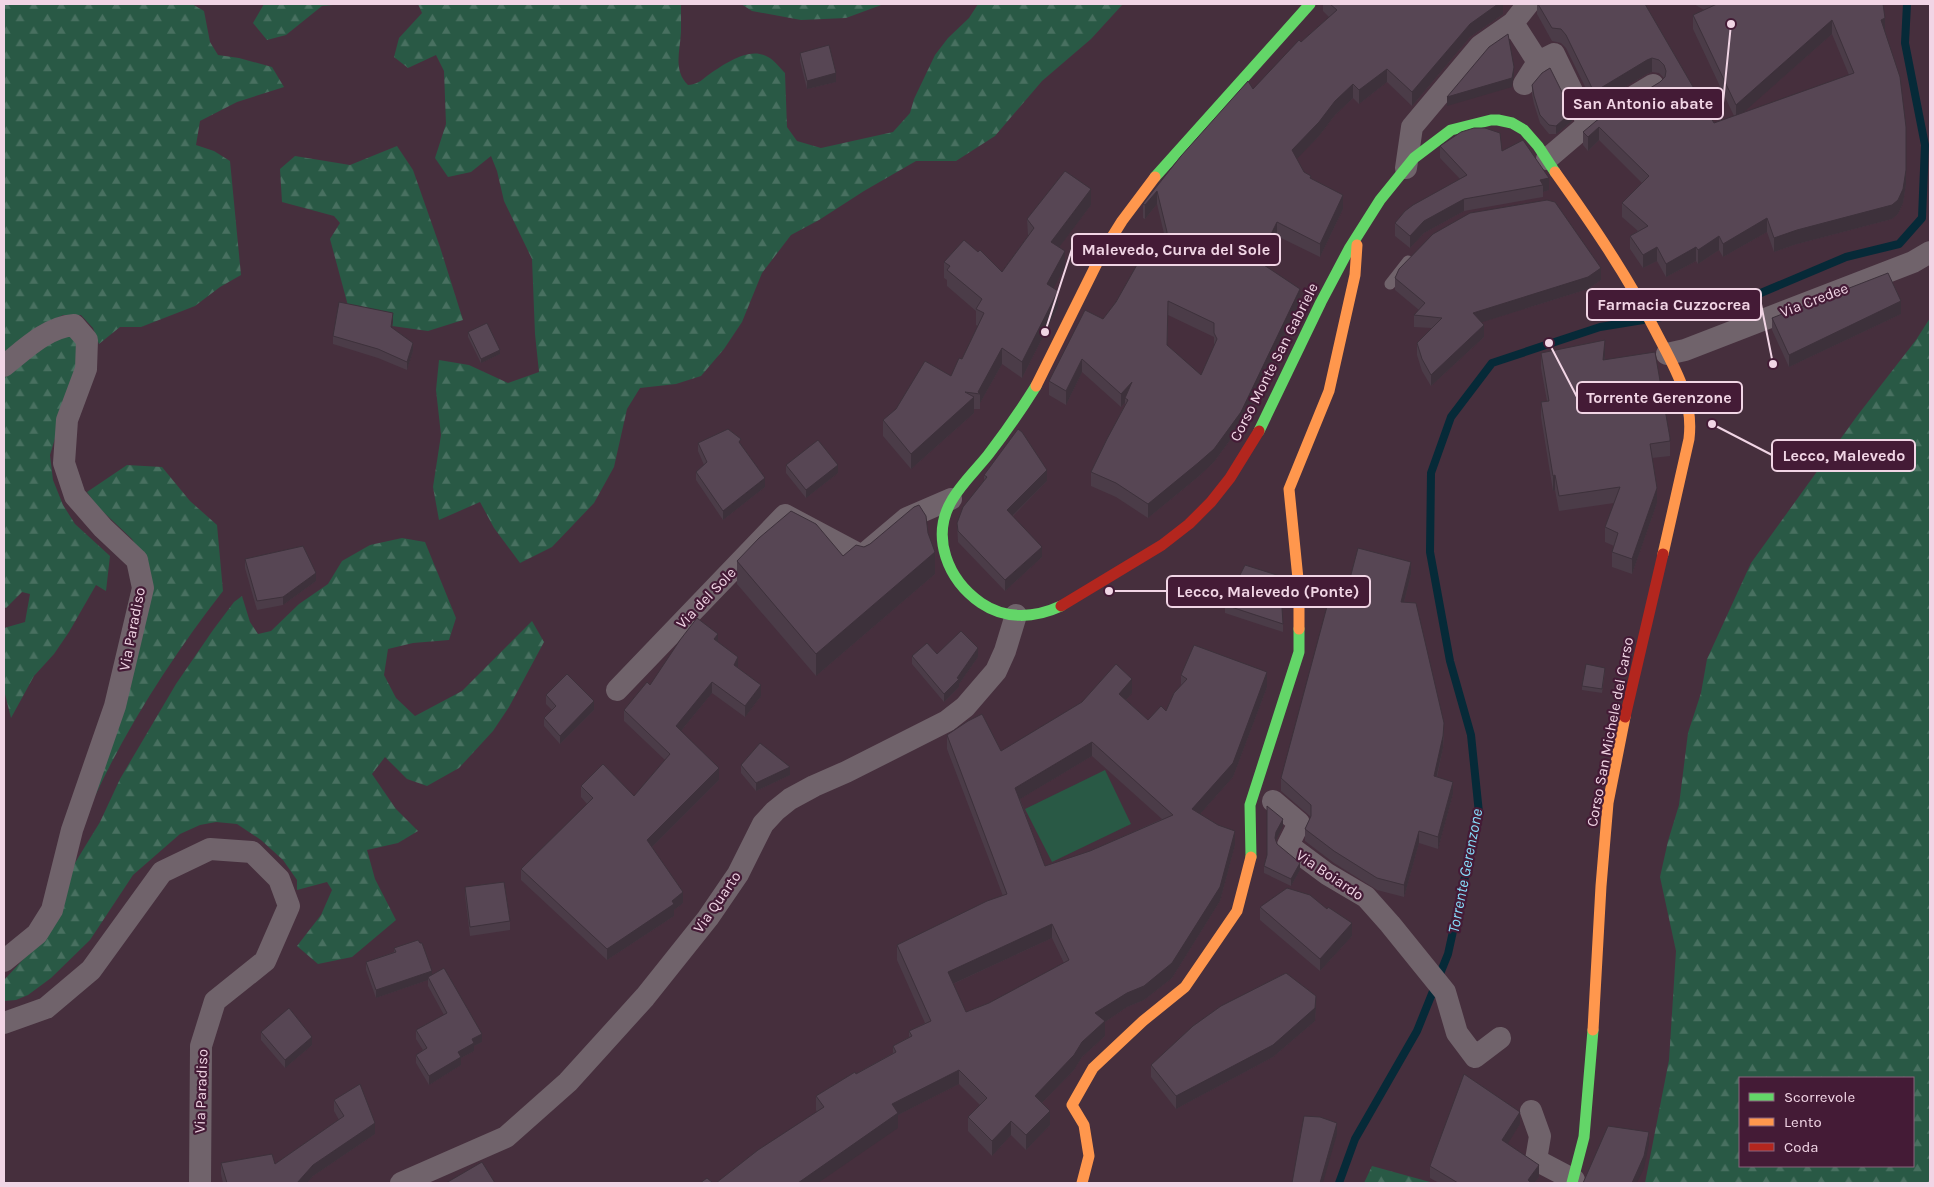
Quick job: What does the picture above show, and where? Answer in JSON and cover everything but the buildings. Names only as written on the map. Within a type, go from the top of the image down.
[{"type":"main road","name":"Corso Monte San Gabriele","points":[[1310,4],[1171,157],[1143,191],[1112,236],[1034,388],[990,453],[951,499],[945,512],[940,538],[948,567],[967,593],[981,604],[998,613],[1016,616],[1047,612],[1080,595],[1162,544],[1182,531],[1203,512],[1221,490],[1256,438],[1321,300],[1383,194],[1436,139],[1451,129],[1484,120],[1503,120],[1520,127],[1533,140],[1590,219],[1631,283]]},
{"type":"main road","points":[[1082,1183],[1089,1156],[1084,1125],[1072,1105],[1093,1068],[1143,1021],[1185,987],[1237,910],[1251,862],[1250,805],[1299,652],[1298,589],[1289,489],[1329,391],[1355,275],[1357,236]]},
{"type":"main road","name":"Corso San Michele del Carso","points":[[1573,1181],[1584,1137],[1590,1076],[1601,886],[1608,803],[1625,716],[1689,438],[1690,420],[1688,403],[1682,382],[1631,283]]},
{"type":"street","points":[[1406,168],[1412,127],[1480,46],[1513,23],[1528,4]]},
{"type":"street","points":[[1513,23],[1538,62]]},
{"type":"street","points":[[1524,84],[1538,62],[1554,54],[1588,124]]},
{"type":"street","points":[[1547,159],[1588,124],[1653,85]]},
{"type":"street","name":"Via Credee","points":[[1668,354],[1685,350],[1913,262],[1930,252]]},
{"type":"street","name":"Via Paradiso","points":[[4,366],[38,339],[66,326],[74,325],[88,340],[86,369],[67,420],[64,463],[75,496],[103,528],[137,560],[143,588],[115,706],[72,830],[52,910],[37,934],[4,962]]},
{"type":"street","name":"Via del Sole","points":[[617,690],[785,515],[862,556],[907,518],[951,499]]},
{"type":"street","name":"Via Quarto","points":[[400,1183],[506,1138],[568,1082],[645,997],[708,918],[738,874],[763,824],[775,811],[790,799],[814,786],[940,725],[965,707],[996,671],[1005,651],[1016,616]]},
{"type":"street","name":"Via Boiardo","points":[[1273,801],[1299,823],[1288,846],[1327,874],[1366,898],[1430,973],[1444,992],[1457,1033],[1474,1057],[1500,1038]]},
{"type":"street","name":"Via Paradiso","points":[[4,1023],[46,1008],[90,970],[162,872],[210,849],[252,852],[279,879],[289,906],[265,962],[215,1001],[212,1010],[201,1046],[200,1183]]},
{"type":"street","points":[[1531,1111],[1540,1136],[1536,1160],[1573,1181]]},
{"type":"lane","points":[[1570,211],[1592,242],[1604,242]]},
{"type":"lane","points":[[1390,284],[1418,250]]},
{"type":"green space","points":[[4,4],[192,4],[204,11],[210,42],[218,55],[239,58],[272,67],[284,87],[237,102],[200,121],[196,145],[214,151],[230,161],[241,275],[220,287],[195,306],[141,327],[120,327],[99,344],[93,328],[81,315],[63,315],[44,325],[4,357]]},
{"type":"green space","points":[[264,4],[344,4],[322,6],[286,35],[267,40],[253,23]]},
{"type":"green space","points":[[418,4],[681,4],[678,60],[680,73],[688,85],[698,82],[738,57],[754,53],[768,57],[785,73],[787,127],[797,141],[821,148],[893,132],[910,113],[914,99],[935,55],[948,38],[969,18],[978,4],[1123,4],[1091,39],[1042,81],[995,136],[956,161],[916,161],[791,235],[762,273],[742,322],[724,349],[701,376],[676,384],[640,388],[627,409],[614,467],[594,503],[552,547],[520,563],[494,528],[480,502],[439,520],[433,487],[441,435],[436,390],[439,360],[469,365],[508,383],[539,372],[535,334],[532,259],[504,201],[497,171],[491,156],[471,172],[448,177],[435,158],[446,124],[444,71],[436,55],[408,68],[394,57],[399,38],[422,13]]},
{"type":"green space","points":[[741,4],[884,4],[846,18],[801,20],[752,11]]},
{"type":"green space","points":[[397,146],[413,170],[463,320],[428,331],[392,326],[350,313],[330,239],[340,223],[334,216],[282,202],[280,169],[295,156],[350,165]]},
{"type":"green space","points":[[1930,318],[1930,1183],[1645,1183],[1669,1060],[1676,951],[1660,877],[1679,805],[1688,733],[1701,693],[1707,659],[1751,563],[1857,416],[1916,340]]},
{"type":"green space","points":[[67,331],[83,346],[50,455],[53,480],[63,505],[75,524],[110,556],[106,591],[96,585],[69,632],[54,654],[34,676],[11,718],[4,690],[4,628],[25,622],[30,594],[22,592],[6,608],[4,607],[4,377],[37,350]]},
{"type":"green space","points":[[127,465],[162,467],[190,501],[217,525],[223,591],[187,639],[153,690],[122,742],[95,796],[144,561],[132,539],[96,505],[87,492]]},
{"type":"green space","points":[[402,538],[425,542],[456,618],[449,640],[413,643],[388,649],[384,675],[396,698],[415,716],[462,691],[532,621],[544,642],[509,707],[493,731],[459,768],[427,786],[407,779],[385,757],[372,774],[396,809],[418,831],[398,843],[367,850],[375,879],[396,920],[352,957],[318,964],[297,946],[321,915],[332,890],[327,882],[297,890],[297,880],[283,860],[261,840],[237,824],[216,822],[200,825],[180,834],[133,875],[90,940],[51,978],[28,995],[16,1000],[4,1001],[4,980],[30,952],[70,871],[100,822],[120,779],[176,684],[234,602],[242,596],[250,622],[258,634],[271,631],[299,604],[328,584],[342,561],[370,545]]},
{"type":"green space","points":[[1105,770],[1131,824],[1052,862],[1025,809]]},
{"type":"green space","points":[[1372,1166],[1430,1182],[1364,1183]]},
{"type":"waterway","name":"Torrente Gerenzone","points":[[1655,318],[1730,306],[1846,257],[1899,244],[1922,218],[1925,145],[1905,43],[1907,4]]},
{"type":"waterway","name":"Torrente Gerenzone","points":[[1339,1183],[1355,1139],[1417,1031],[1448,954],[1479,813],[1471,735],[1450,661],[1430,552],[1431,473],[1451,417],[1492,363],[1600,327],[1643,320]]},
{"type":"traffic: fast","points":[[1155,177],[1310,4]]},
{"type":"traffic: fast","points":[[1259,431],[1321,302],[1349,249],[1380,200],[1414,158],[1451,130],[1498,120],[1512,123],[1524,130],[1538,146],[1555,172]]},
{"type":"traffic: fast","points":[[1036,386],[1001,438],[952,500],[943,528],[943,543],[946,557],[959,582],[969,593],[991,609],[1010,615],[1031,615],[1061,606]]},
{"type":"traffic: fast","points":[[1251,857],[1250,805],[1299,652],[1299,629]]},
{"type":"traffic: fast","points":[[1572,1183],[1584,1137],[1593,1030]]},
{"type":"traffic: slow","points":[[1555,172],[1596,230],[1633,290],[1669,358],[1686,396],[1690,424],[1689,439],[1663,554]]},
{"type":"traffic: slow","points":[[1036,386],[1102,253],[1122,221],[1155,177]]},
{"type":"traffic: slow","points":[[1299,629],[1299,589],[1289,489],[1329,391],[1355,275],[1357,245]]},
{"type":"traffic: slow","points":[[1593,1030],[1601,886],[1608,803],[1625,717]]},
{"type":"traffic: slow","points":[[1082,1183],[1089,1156],[1084,1125],[1072,1105],[1093,1068],[1143,1021],[1185,987],[1237,911],[1251,857]]},
{"type":"traffic: jam","points":[[1061,606],[1162,545],[1189,524],[1211,502],[1230,478],[1259,431]]},
{"type":"traffic: jam","points":[[1625,717],[1663,554]]},
{"type":"place","name":"San Antonio abate","points":[[1731,24]]},
{"type":"place","name":"Malevedo, Curva del Sole","points":[[1045,332]]},
{"type":"place","name":"Torrente Gerenzone","points":[[1549,343]]},
{"type":"place","name":"Farmacia Cuzzocrea","points":[[1773,364]]},
{"type":"place","name":"Lecco, Malevedo","points":[[1712,424]]},
{"type":"place","name":"Lecco, Malevedo (Ponte)","points":[[1109,591]]}]
